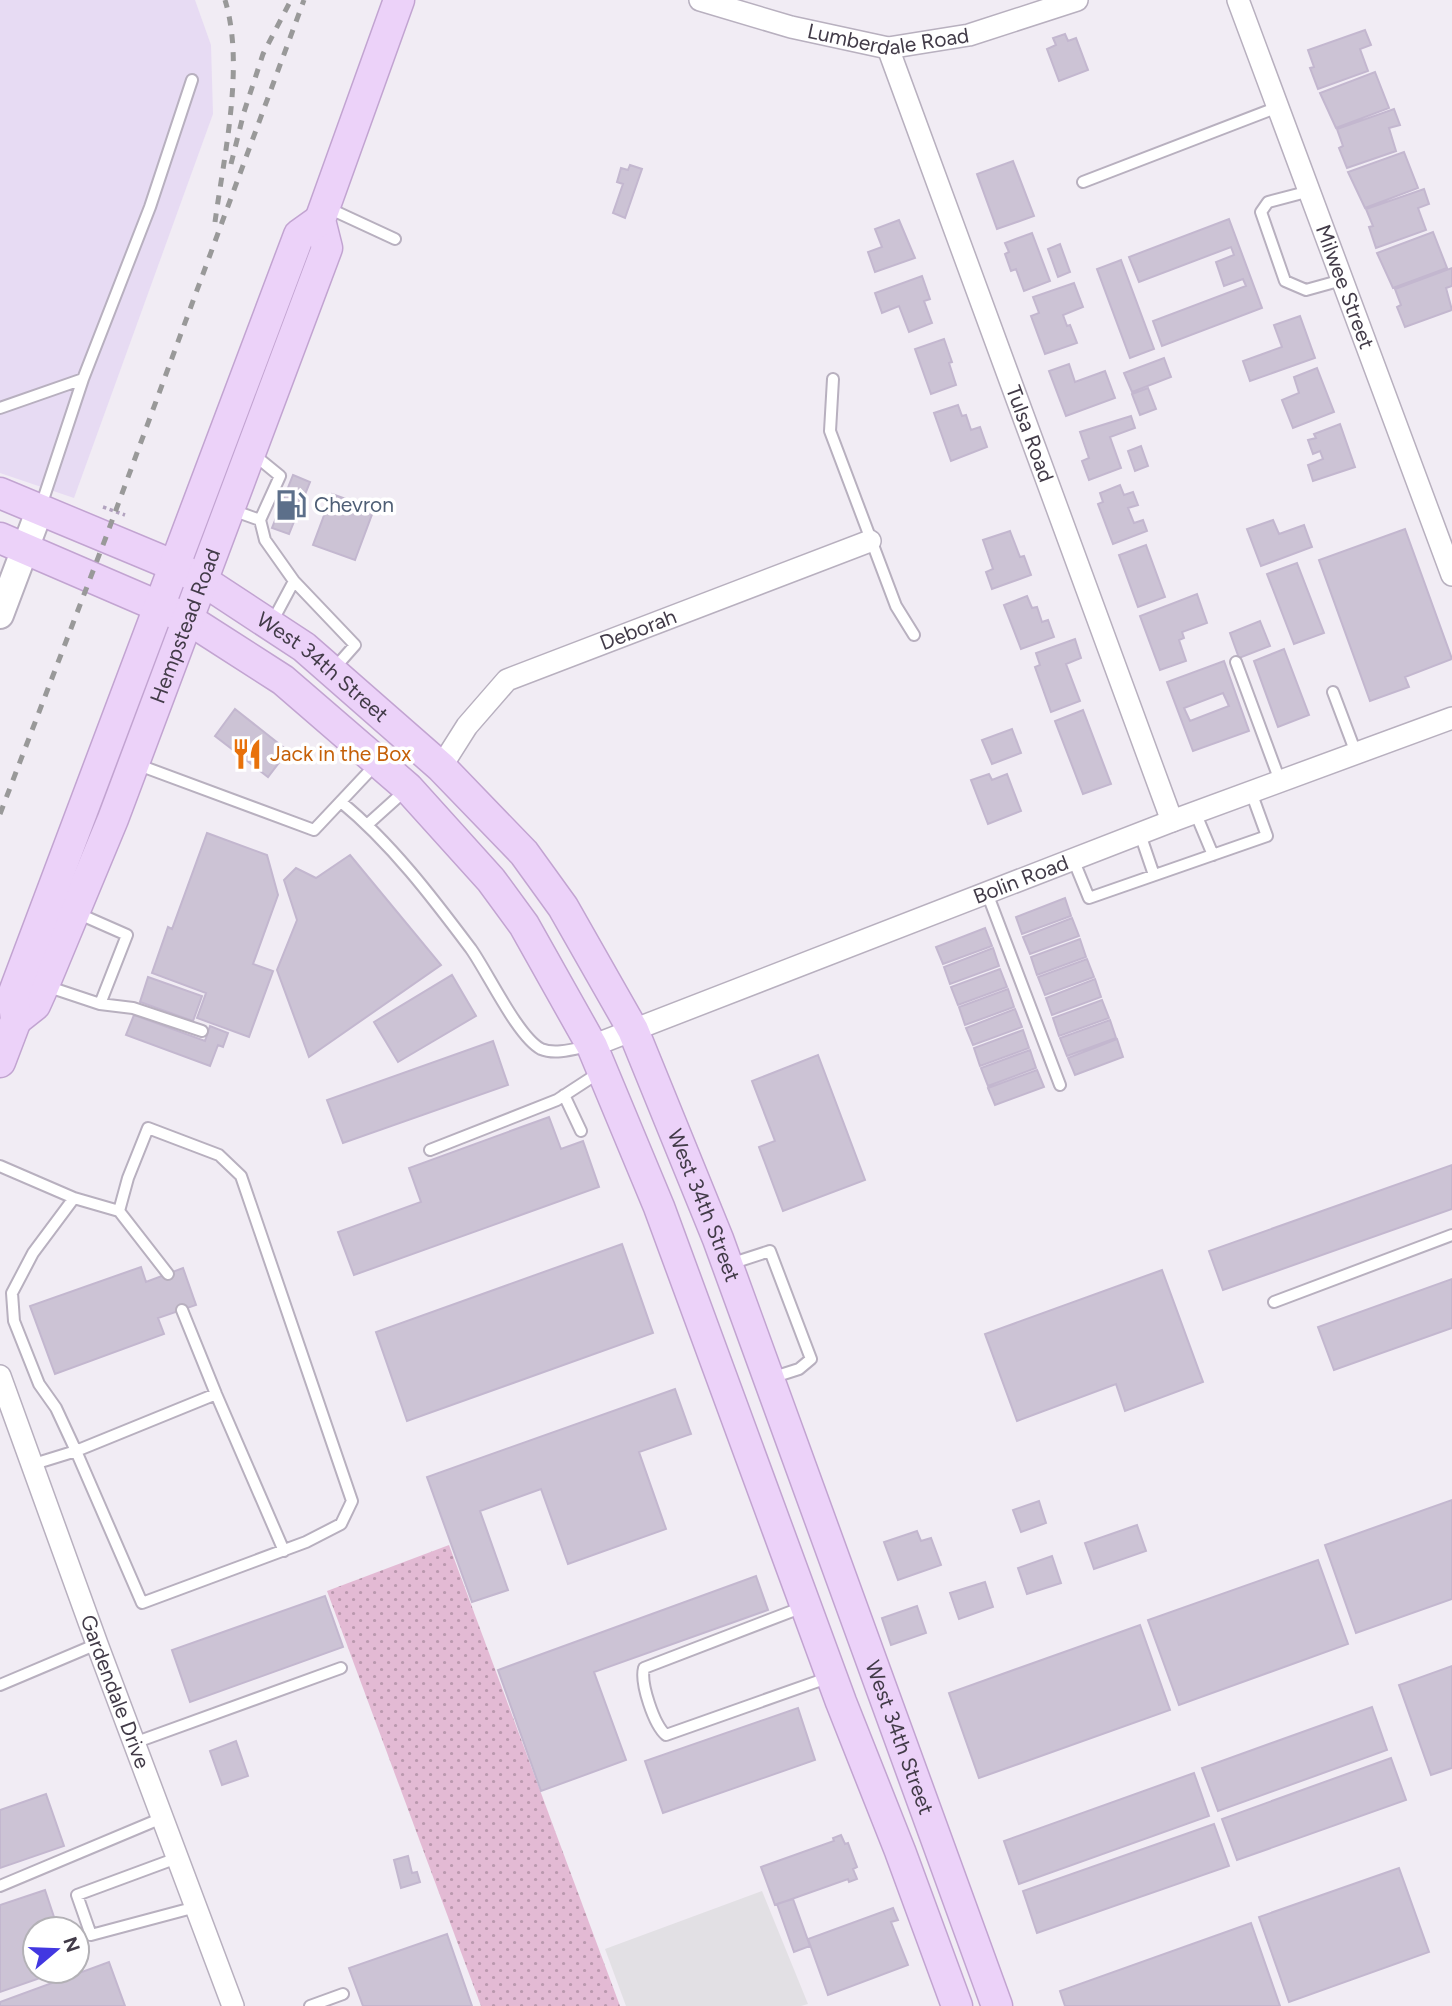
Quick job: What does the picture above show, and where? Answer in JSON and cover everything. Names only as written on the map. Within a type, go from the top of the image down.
[{"type":"main road","name":"Hempstead Road","points":[[16,1020],[35,1005],[134,763],[202,580],[215,503],[236,446],[299,235],[323,213],[399,0]]},
{"type":"main road","name":"West 34th Street","points":[[0,493],[175,566],[202,580],[304,647],[441,767],[532,864],[563,907],[633,1030],[728,1265],[997,2006]]},
{"type":"main road","name":"Hempstead Road","points":[[0,1062],[16,1020],[13,995],[159,607],[175,566],[215,503]]},
{"type":"main road","name":"West 34th Street","points":[[12,543],[188,619],[283,680],[408,788],[491,880],[524,925],[597,1058],[659,1207],[831,1676],[957,2006]]},
{"type":"main road","points":[[721,1371],[765,1369]]},
{"type":"main road","points":[[915,1892],[950,1878]]},
{"type":"street","name":"Lumberdale Road","points":[[700,0],[791,27],[888,48],[969,35],[1077,0]]},
{"type":"street","name":"Milwee Street","points":[[1238,0],[1452,575]]},
{"type":"street","name":"Tulsa Road","points":[[888,48],[1172,821]]},
{"type":"street","points":[[0,615],[12,543],[40,509]]},
{"type":"street","name":"Deborah","points":[[441,767],[467,726],[508,680],[870,541]]},
{"type":"street","name":"Bolin Road","points":[[597,1058],[633,1030],[1195,812],[1452,718]]},
{"type":"street","name":"Gardendale Drive","points":[[0,1376],[233,2006]]},
{"type":"lane","points":[[40,509],[83,379],[150,206],[192,80]]},
{"type":"lane","points":[[1083,182],[1278,107]]},
{"type":"lane","points":[[1310,191],[1268,202],[1261,212],[1285,281],[1306,290],[1342,280]]},
{"type":"lane","points":[[323,213],[395,239]]},
{"type":"lane","points":[[0,408],[83,379]]},
{"type":"lane","points":[[832,379],[830,431],[896,606],[914,635]]},
{"type":"lane","points":[[236,446],[280,476],[260,520],[265,540],[294,581],[355,645],[331,671]]},
{"type":"lane","points":[[215,503],[260,520]]},
{"type":"lane","points":[[270,625],[294,581]]},
{"type":"lane","points":[[1236,662],[1280,781]]},
{"type":"lane","points":[[1333,692],[1356,753]]},
{"type":"lane","points":[[134,763],[314,830],[378,762]]},
{"type":"lane","points":[[368,824],[408,788]]},
{"type":"lane","points":[[1073,859],[1089,898],[1267,835],[1251,792]]},
{"type":"lane","points":[[341,802],[368,824],[472,951],[528,1039],[543,1050],[597,1058]]},
{"type":"lane","points":[[1195,812],[1213,855]]},
{"type":"lane","points":[[1140,834],[1154,875]]},
{"type":"lane","points":[[987,893],[1060,1085]]},
{"type":"lane","points":[[74,912],[127,935],[100,1004]]},
{"type":"lane","points":[[44,985],[100,1004],[133,1008],[202,1031]]},
{"type":"lane","points":[[430,1150],[557,1100],[565,1095],[597,1058]]},
{"type":"lane","points":[[565,1095],[581,1131]]},
{"type":"lane","points":[[74,1198],[33,1254],[12,1293],[14,1321],[39,1384],[56,1408],[142,1603],[284,1551],[341,1524],[352,1502],[242,1176],[219,1155],[148,1128],[128,1178],[120,1211]]},
{"type":"lane","points":[[0,1166],[74,1198],[120,1211],[168,1274]]},
{"type":"lane","points":[[1274,1302],[1452,1235]]},
{"type":"lane","points":[[728,1265],[770,1251],[782,1279],[810,1359],[799,1369],[765,1369]]},
{"type":"lane","points":[[182,1310],[284,1551]]},
{"type":"lane","points":[[34,1464],[76,1451],[216,1394]]},
{"type":"lane","points":[[806,1606],[644,1668],[642,1678],[659,1729],[666,1735],[831,1676]]},
{"type":"lane","points":[[0,1685],[97,1644]]},
{"type":"lane","points":[[134,1744],[341,1668]]},
{"type":"lane","points":[[0,1886],[162,1818]]},
{"type":"lane","points":[[177,1858],[77,1895],[90,1935],[196,1907]]},
{"type":"lane","points":[[310,2006],[343,1994]]},
{"type":"path","points":[[103,507],[125,515]]},
{"type":"shaded area","points":[[0,0],[195,0],[211,45],[213,114],[74,498],[0,473]]},
{"type":"shaded area","points":[[449,1545],[620,2006],[481,2006],[327,1591]]},
{"type":"shaded area","points":[[762,1891],[808,2004],[626,2006],[605,1949]]},
{"type":"building","points":[[1365,30],[1371,45],[1360,49],[1368,71],[1318,89],[1310,68],[1314,67],[1308,50]]},
{"type":"building","points":[[1065,34],[1068,41],[1076,38],[1088,70],[1059,81],[1047,49],[1056,45],[1053,38]]},
{"type":"building","points":[[1375,72],[1389,108],[1336,128],[1320,93]]},
{"type":"building","points":[[1394,109],[1400,125],[1389,128],[1396,151],[1347,168],[1339,148],[1343,146],[1337,129]]},
{"type":"building","points":[[1404,152],[1418,188],[1365,208],[1348,172]]},
{"type":"building","points":[[1013,161],[1034,216],[997,229],[977,174]]},
{"type":"building","points":[[630,165],[642,169],[625,218],[613,213],[623,184],[617,182],[621,168],[628,170]]},
{"type":"building","points":[[1424,189],[1429,204],[1418,208],[1426,230],[1376,248],[1369,227],[1373,226],[1366,209]]},
{"type":"building","points":[[1229,219],[1262,308],[1162,346],[1153,321],[1246,286],[1243,279],[1224,286],[1216,262],[1234,255],[1231,247],[1139,282],[1129,257]]},
{"type":"building","points":[[899,220],[915,258],[875,272],[868,252],[882,247],[875,229]]},
{"type":"building","points":[[1433,232],[1447,268],[1393,288],[1377,253]]},
{"type":"building","points":[[1032,233],[1050,281],[1024,291],[1016,269],[1011,271],[1005,254],[1009,252],[1005,243]]},
{"type":"building","points":[[1060,244],[1070,272],[1058,277],[1048,249]]},
{"type":"building","points":[[1121,260],[1154,349],[1130,358],[1097,269]]},
{"type":"building","points":[[1452,268],[1452,286],[1446,288],[1452,310],[1405,327],[1397,307],[1401,305],[1395,289]]},
{"type":"building","points":[[922,276],[930,299],[924,301],[932,323],[909,332],[899,306],[882,313],[875,293]]},
{"type":"building","points":[[1074,283],[1083,307],[1063,315],[1077,343],[1045,354],[1031,316],[1039,313],[1033,297]]},
{"type":"building","points":[[1300,316],[1315,358],[1250,381],[1243,361],[1282,347],[1274,325]]},
{"type":"building","points":[[944,339],[956,385],[931,394],[915,349]]},
{"type":"building","points":[[1164,358],[1171,377],[1132,392],[1124,373]]},
{"type":"building","points":[[1069,364],[1075,382],[1105,371],[1115,398],[1066,416],[1049,371]]},
{"type":"building","points":[[1317,368],[1334,412],[1293,428],[1282,400],[1299,393],[1294,377]]},
{"type":"building","points":[[1148,388],[1156,409],[1140,415],[1132,394]]},
{"type":"building","points":[[958,405],[962,416],[966,415],[971,430],[980,427],[987,447],[951,461],[934,413]]},
{"type":"building","points":[[1131,416],[1135,428],[1110,437],[1121,468],[1089,480],[1082,461],[1089,458],[1080,432]]},
{"type":"building","points":[[1340,424],[1355,467],[1313,481],[1308,465],[1323,459],[1320,451],[1313,454],[1308,440],[1316,438],[1314,434]]},
{"type":"building","points":[[1141,446],[1148,466],[1135,471],[1128,451]]},
{"type":"building","name":"Chevron","points":[[293,475],[310,482],[289,534],[272,528]]},
{"type":"building","points":[[1120,485],[1124,495],[1133,492],[1138,505],[1128,508],[1134,523],[1143,520],[1147,531],[1113,544],[1098,504],[1103,502],[1100,493]]},
{"type":"building","points":[[332,494],[374,509],[355,560],[313,545]]},
{"type":"building","points":[[1273,520],[1279,534],[1304,525],[1312,547],[1261,566],[1247,529]]},
{"type":"building","points":[[1405,529],[1452,659],[1405,677],[1409,687],[1370,701],[1319,560]]},
{"type":"building","points":[[1010,531],[1020,557],[1024,556],[1031,575],[992,589],[986,572],[993,569],[983,540]]},
{"type":"building","points":[[1146,545],[1165,597],[1138,607],[1119,555]]},
{"type":"building","points":[[1297,563],[1324,633],[1294,644],[1267,574]]},
{"type":"building","points":[[1197,594],[1207,623],[1182,632],[1184,638],[1179,640],[1186,661],[1160,670],[1140,616]]},
{"type":"building","points":[[1027,596],[1032,608],[1037,607],[1042,622],[1048,620],[1054,637],[1021,649],[1004,605]]},
{"type":"building","points":[[1260,621],[1270,646],[1239,658],[1230,633]]},
{"type":"building","points":[[1075,639],[1081,658],[1066,664],[1080,701],[1051,712],[1035,667],[1040,665],[1036,653]]},
{"type":"building","points":[[1284,649],[1309,715],[1278,727],[1254,661]]},
{"type":"building","points":[[1224,661],[1249,731],[1193,751],[1167,682]],"holes":[[[1223,693],[1229,706],[1190,721],[1184,708]]]},
{"type":"building","points":[[235,709],[288,751],[268,777],[215,736]]},
{"type":"building","points":[[1083,710],[1111,784],[1083,794],[1055,721]]},
{"type":"building","points":[[1012,729],[1021,753],[992,764],[982,740]]},
{"type":"building","points":[[989,774],[992,780],[1007,774],[1021,811],[988,824],[971,780]]},
{"type":"building","points":[[207,833],[267,855],[278,895],[253,964],[273,971],[249,1037],[197,1018],[206,993],[152,973],[168,927],[172,929]]},
{"type":"building","points":[[350,855],[441,965],[309,1057],[277,970],[297,920],[284,880],[296,868],[316,878]]},
{"type":"building","points":[[1065,898],[1071,916],[1022,934],[1016,917]]},
{"type":"building","points":[[1072,918],[1079,936],[1030,954],[1023,937]]},
{"type":"building","points":[[985,928],[992,946],[943,964],[936,947]]},
{"type":"building","points":[[1080,939],[1086,957],[1037,975],[1031,957]]},
{"type":"building","points":[[993,948],[999,966],[950,984],[944,967]]},
{"type":"building","points":[[1087,959],[1094,977],[1045,995],[1038,977]]},
{"type":"building","points":[[1000,969],[1007,987],[958,1005],[951,987]]},
{"type":"building","points":[[452,975],[476,1016],[398,1062],[374,1022]]},
{"type":"building","points":[[148,977],[202,996],[193,1021],[140,1002]]},
{"type":"building","points":[[1095,979],[1101,997],[1052,1015],[1046,998]]},
{"type":"building","points":[[1008,989],[1014,1007],[965,1025],[959,1007]]},
{"type":"building","points":[[1102,1000],[1109,1018],[1059,1036],[1053,1018]]},
{"type":"building","points":[[1015,1009],[1022,1027],[973,1045],[966,1028]]},
{"type":"building","points":[[134,1015],[205,1041],[210,1026],[228,1033],[223,1047],[218,1045],[210,1066],[126,1035]]},
{"type":"building","points":[[1110,1020],[1116,1038],[1067,1056],[1060,1038]]},
{"type":"building","points":[[1023,1030],[1029,1048],[980,1066],[974,1048]]},
{"type":"building","points":[[1117,1039],[1123,1057],[1075,1075],[1068,1058]]},
{"type":"building","points":[[493,1041],[508,1085],[343,1143],[327,1100]]},
{"type":"building","points":[[1030,1050],[1036,1068],[988,1086],[981,1068]]},
{"type":"building","points":[[818,1055],[865,1180],[783,1211],[759,1147],[775,1141],[752,1081]]},
{"type":"building","points":[[1037,1070],[1044,1087],[995,1105],[988,1088]]},
{"type":"building","points":[[549,1117],[561,1149],[583,1141],[599,1187],[354,1275],[338,1232],[421,1202],[409,1168]]},
{"type":"building","points":[[1452,1165],[1452,1209],[1223,1290],[1209,1251]]},
{"type":"building","points":[[622,1244],[653,1333],[407,1421],[376,1332]]},
{"type":"building","points":[[141,1267],[146,1282],[183,1268],[196,1305],[158,1318],[164,1334],[55,1374],[30,1306]]},
{"type":"building","points":[[1162,1270],[1203,1382],[1125,1411],[1116,1384],[1017,1421],[985,1334]]},
{"type":"building","points":[[1452,1279],[1452,1328],[1334,1370],[1318,1327]]},
{"type":"building","points":[[675,1389],[691,1434],[639,1452],[666,1529],[568,1564],[541,1489],[480,1511],[508,1590],[472,1602],[427,1477]]},
{"type":"building","points":[[1452,1500],[1452,1599],[1356,1633],[1325,1545]]},
{"type":"building","points":[[1039,1501],[1046,1523],[1021,1532],[1013,1510]]},
{"type":"building","points":[[1137,1525],[1146,1551],[1094,1569],[1085,1543]]},
{"type":"building","points":[[917,1531],[921,1541],[931,1538],[941,1565],[898,1580],[884,1542]]},
{"type":"building","points":[[1052,1556],[1061,1583],[1027,1594],[1018,1568]]},
{"type":"building","points":[[1318,1560],[1348,1644],[1179,1705],[1148,1620]]},
{"type":"building","points":[[756,1576],[768,1610],[594,1672],[626,1760],[541,1791],[498,1670]]},
{"type":"building","points":[[985,1582],[993,1607],[959,1619],[950,1593]]},
{"type":"building","points":[[325,1596],[343,1647],[190,1702],[172,1650]]},
{"type":"building","points":[[917,1606],[926,1633],[891,1645],[882,1618]]},
{"type":"building","points":[[1140,1625],[1170,1710],[979,1778],[949,1693]]},
{"type":"building","points":[[1452,1666],[1452,1768],[1431,1775],[1399,1685]]},
{"type":"building","points":[[1372,1707],[1387,1750],[1218,1811],[1202,1768]]},
{"type":"building","points":[[798,1708],[815,1760],[663,1813],[645,1761]]},
{"type":"building","points":[[236,1741],[248,1776],[222,1785],[210,1751]]},
{"type":"building","points":[[1391,1758],[1406,1800],[1237,1860],[1222,1819]]},
{"type":"building","points":[[1194,1773],[1209,1816],[1019,1884],[1004,1841]]},
{"type":"building","points":[[46,1794],[64,1846],[0,1868],[0,1810]]},
{"type":"building","points":[[1214,1824],[1229,1866],[1037,1933],[1023,1891]]},
{"type":"building","points":[[841,1835],[845,1844],[848,1843],[857,1867],[853,1869],[857,1879],[849,1882],[848,1879],[775,1905],[761,1867],[834,1841],[833,1838]]},
{"type":"building","points":[[408,1856],[412,1873],[417,1872],[420,1882],[401,1888],[394,1860]]},
{"type":"building","points":[[1399,1868],[1429,1952],[1289,2002],[1259,1917]]},
{"type":"building","points":[[45,1890],[53,1915],[21,1915],[21,1985],[0,1992],[0,1905]]},
{"type":"building","points":[[793,1899],[810,1946],[794,1952],[777,1904]]},
{"type":"building","points":[[893,1908],[898,1920],[891,1922],[908,1965],[828,1995],[808,1939]]},
{"type":"building","points":[[1251,1923],[1280,2006],[1065,2006],[1060,1991]]},
{"type":"building","points":[[447,1934],[472,2006],[363,2006],[349,1968]]},
{"type":"building","points":[[109,1962],[125,2006],[0,2006],[0,2002],[46,1985],[91,1985],[91,1969]]},
{"type":"railway","points":[[215,222],[233,81],[231,25],[225,0]]},
{"type":"railway","points":[[231,164],[263,54],[291,0]]},
{"type":"railway","points":[[0,814],[106,537],[304,0]]},
{"type":"place","name":"Chevron","points":[[291,505]]},
{"type":"place","name":"Jack in the Box","points":[[247,754]]}]
